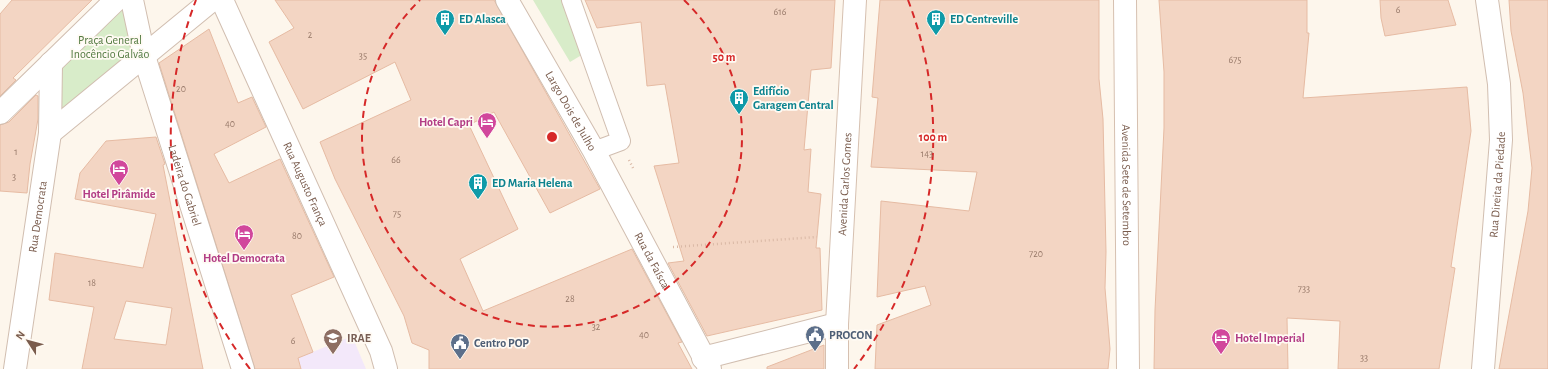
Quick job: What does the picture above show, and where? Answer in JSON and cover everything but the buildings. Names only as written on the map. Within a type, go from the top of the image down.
[{"type":"street","points":[[0,112],[116,0]]},
{"type":"street","name":"Ladeira do Gabriel","points":[[132,0],[144,56],[243,369]]},
{"type":"street","points":[[50,133],[212,0]]},
{"type":"street","name":"Rua Augusto França","points":[[222,0],[381,351],[386,369]]},
{"type":"street","name":"Largo Dois de Julho","points":[[507,0],[594,151],[621,141],[571,0]]},
{"type":"street","name":"Avenida Carlos Gomes","points":[[837,369],[837,324],[855,0]]},
{"type":"street","name":"Avenida Sete de Setembro","points":[[1125,0],[1128,369]]},
{"type":"street","name":"Rua Direita da Piedade","points":[[1483,369],[1501,140],[1499,84],[1487,0]]},
{"type":"street","name":"Rua Democrata","points":[[15,369],[50,133],[50,63]]},
{"type":"street","name":"Rua da Faísca","points":[[594,151],[706,363]]},
{"type":"street","points":[[706,363],[837,324]]},
{"type":"path","points":[[680,247],[843,235]]},
{"type":"shaded area","name":"IRAE","points":[[352,336],[366,369],[301,369],[298,358]]},
{"type":"green space","name":"Praça General Inocêncio Galvão","points":[[124,0],[135,57],[56,118],[56,66]]},
{"type":"green space","points":[[533,0],[563,0],[585,53],[570,62]]},
{"type":"place","name":"ED Alasca","points":[[445,36]]},
{"type":"place","name":"ED Centreville","points":[[936,36]]},
{"type":"place","name":"Edifício Garagem Central","points":[[739,115]]},
{"type":"place","name":"Hotel Capri","points":[[487,139]]},
{"type":"place","name":"Hotel Pirâmide","points":[[119,186]]},
{"type":"place","name":"ED Maria Helena","points":[[478,200]]},
{"type":"place","name":"Hotel Democrata","points":[[244,251]]},
{"type":"place","name":"PROCON","points":[[815,352]]},
{"type":"place","name":"IRAE","points":[[333,355]]},
{"type":"place","name":"Hotel Imperial","points":[[1221,355]]},
{"type":"place","name":"Centro POP","points":[[460,360]]}]
